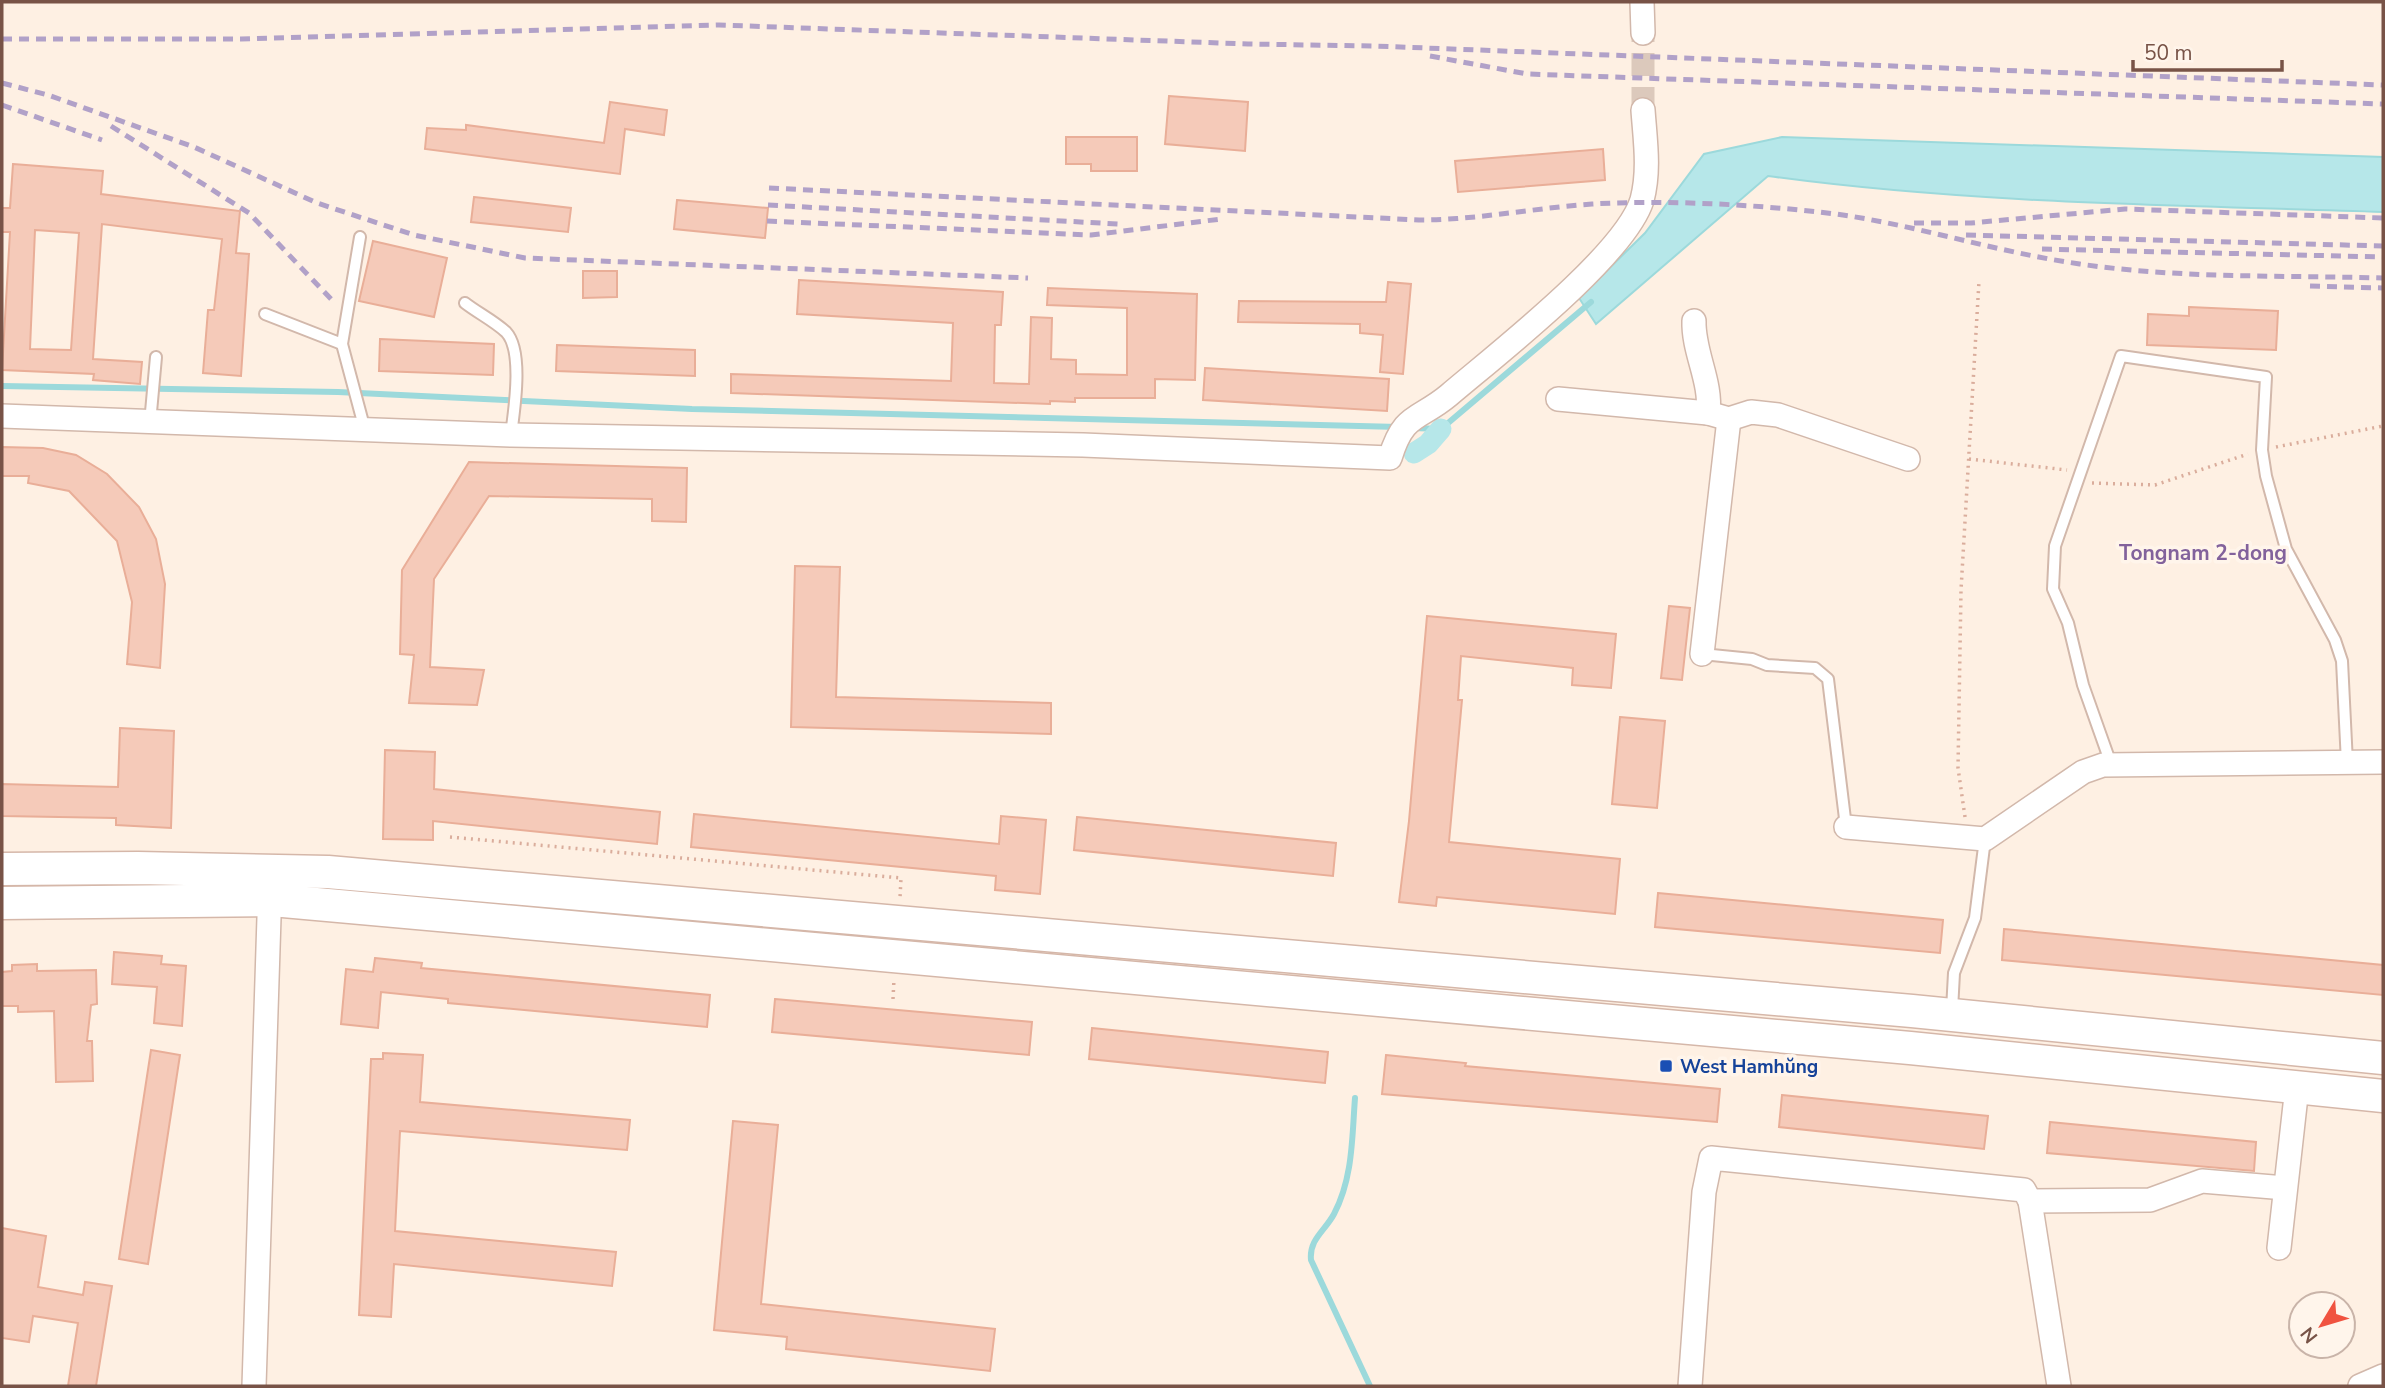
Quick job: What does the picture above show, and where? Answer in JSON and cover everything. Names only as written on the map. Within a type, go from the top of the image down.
[{"type":"main road","points":[[2,869],[270,885],[1911,1030],[2297,1087],[2383,1096]]},
{"type":"main road","points":[[2,903],[270,885]]},
{"type":"main road","points":[[1911,1030],[1951,1016],[2383,1058]]},
{"type":"street","points":[[1642,2],[1643,33]]},
{"type":"street","points":[[2,416],[151,416],[364,424],[513,425],[1390,458],[1395,441],[1408,421],[1444,399],[1503,349],[1621,236],[1641,203],[1646,183],[1643,110]]},
{"type":"street","points":[[1695,320],[1693,341],[1710,400],[1718,416],[1702,654]]},
{"type":"street","points":[[1558,399],[1718,416],[1751,412],[1778,415],[1908,459]]},
{"type":"street","points":[[1846,827],[1976,838],[2083,772],[2111,764],[2383,762]]},
{"type":"street","points":[[254,1386],[270,885]]},
{"type":"street","points":[[2279,1248],[2297,1087]]},
{"type":"street","points":[[1690,1386],[1704,1192],[1712,1158],[2024,1190],[2030,1201],[2059,1386]]},
{"type":"street","points":[[2030,1201],[2150,1200],[2202,1181],[2285,1188]]},
{"type":"street","points":[[2360,1386],[2383,1376]]},
{"type":"lane","points":[[360,237],[342,344],[364,424]]},
{"type":"lane","points":[[465,303],[508,334],[515,352],[513,425]]},
{"type":"lane","points":[[265,314],[342,344]]},
{"type":"lane","points":[[2111,764],[2083,685],[2068,623],[2053,589],[2055,546],[2081,478],[2121,356],[2266,377],[2262,450],[2286,549],[2335,640],[2342,661],[2347,763]]},
{"type":"lane","points":[[151,416],[156,357]]},
{"type":"lane","points":[[1702,654],[1752,659],[1767,665],[1815,668],[1828,679],[1846,827]]},
{"type":"lane","points":[[1951,1016],[1954,973],[1975,918],[1976,838]]},
{"type":"path","points":[[1976,838],[1958,768],[1961,590],[1979,281]]},
{"type":"path","points":[[1969,459],[2081,478],[2155,485],[2262,450],[2383,426]]},
{"type":"path","points":[[450,837],[901,878]]},
{"type":"water","points":[[1782,137],[2383,157],[2383,212],[1998,198],[1768,176],[1596,324],[1579,298],[1645,233],[1704,154]]},
{"type":"building","points":[[1169,96],[1248,102],[1245,151],[1165,144]]},
{"type":"building","points":[[610,102],[667,110],[664,135],[625,129],[620,174],[425,149],[427,128],[466,130],[466,125],[604,143]]},
{"type":"building","points":[[1066,137],[1137,137],[1137,171],[1091,171],[1091,164],[1066,164]]},
{"type":"building","points":[[1603,149],[1605,180],[1458,192],[1455,161]]},
{"type":"building","points":[[13,164],[103,171],[101,194],[240,211],[236,253],[249,254],[241,376],[203,373],[208,310],[214,310],[222,239],[102,224],[93,359],[142,362],[140,384],[93,380],[94,374],[2,370],[10,232],[2,232],[2,208],[10,208]],"holes":[[[35,230],[79,233],[71,350],[30,349]]]},
{"type":"building","points":[[474,197],[571,208],[568,232],[471,222]]},
{"type":"building","points":[[677,200],[768,208],[765,238],[674,229]]},
{"type":"building","points":[[373,241],[447,258],[434,317],[359,301]]},
{"type":"building","points":[[583,271],[617,271],[617,297],[583,298]]},
{"type":"building","points":[[799,280],[1003,292],[1001,325],[995,325],[994,383],[1029,384],[1031,317],[1052,318],[1051,359],[1076,360],[1076,374],[1127,375],[1127,308],[1047,305],[1048,288],[1197,294],[1195,380],[1155,379],[1155,398],[1075,398],[1075,402],[1050,401],[1050,404],[731,393],[731,374],[951,381],[953,323],[797,314]]},
{"type":"building","points":[[1388,282],[1411,284],[1403,374],[1380,372],[1383,335],[1360,333],[1360,324],[1238,322],[1239,301],[1386,302]]},
{"type":"building","points":[[2189,307],[2278,311],[2276,350],[2147,345],[2148,314],[2189,316]]},
{"type":"building","points":[[380,339],[494,344],[493,375],[379,371]]},
{"type":"building","points":[[557,345],[695,350],[695,376],[556,371]]},
{"type":"building","points":[[1205,368],[1389,379],[1387,411],[1203,400]]},
{"type":"building","points":[[2,447],[43,448],[76,455],[107,474],[139,507],[156,539],[165,584],[160,668],[127,664],[132,602],[117,541],[69,491],[28,483],[29,476],[2,476]]},
{"type":"building","points":[[469,462],[687,468],[686,522],[652,521],[652,499],[489,496],[434,579],[430,667],[484,670],[477,705],[409,703],[414,655],[400,654],[402,570]]},
{"type":"building","points":[[795,566],[840,567],[836,697],[1051,703],[1051,734],[791,727]]},
{"type":"building","points":[[1669,606],[1690,608],[1682,680],[1661,678]]},
{"type":"building","points":[[1427,616],[1616,634],[1611,688],[1572,685],[1573,668],[1461,656],[1458,700],[1462,700],[1449,842],[1620,859],[1615,914],[1437,897],[1436,906],[1399,902]]},
{"type":"building","points":[[1620,717],[1665,721],[1657,808],[1612,804]]},
{"type":"building","points":[[120,728],[174,731],[171,828],[116,825],[116,818],[2,816],[2,784],[118,787]]},
{"type":"building","points":[[385,750],[435,752],[434,789],[660,812],[657,844],[433,821],[433,840],[383,839]]},
{"type":"building","points":[[694,814],[999,844],[1001,816],[1046,820],[1040,894],[995,890],[996,876],[691,847]]},
{"type":"building","points":[[1077,817],[1336,843],[1333,876],[1074,850]]},
{"type":"building","points":[[1658,893],[1943,920],[1940,953],[1655,927]]},
{"type":"building","points":[[2004,929],[2383,965],[2383,995],[2002,960]]},
{"type":"building","points":[[114,952],[162,956],[161,964],[186,966],[182,1026],[154,1023],[157,987],[112,984]]},
{"type":"building","points":[[375,958],[422,963],[421,968],[710,995],[707,1027],[448,1003],[448,999],[381,992],[378,1028],[341,1024],[346,969],[373,972]]},
{"type":"building","points":[[37,964],[37,971],[96,970],[97,1004],[91,1005],[87,1041],[92,1041],[93,1081],[56,1082],[54,1011],[18,1012],[18,1006],[2,1006],[2,972],[12,971],[12,965]]},
{"type":"building","points":[[775,999],[1032,1022],[1029,1055],[772,1032]]},
{"type":"building","points":[[1092,1028],[1328,1052],[1325,1083],[1089,1059]]},
{"type":"building","points":[[151,1050],[180,1055],[148,1264],[119,1259]]},
{"type":"building","points":[[383,1053],[423,1055],[420,1102],[630,1120],[627,1150],[400,1131],[395,1231],[616,1252],[612,1286],[394,1264],[391,1317],[359,1315],[371,1059],[383,1059]]},
{"type":"building","points":[[1386,1055],[1466,1063],[1465,1066],[1720,1089],[1717,1122],[1382,1094]]},
{"type":"building","points":[[1782,1095],[1988,1116],[1984,1149],[1779,1127]]},
{"type":"building","points":[[733,1121],[778,1125],[761,1304],[995,1329],[990,1371],[786,1349],[787,1337],[714,1330]]},
{"type":"building","points":[[2050,1122],[2256,1142],[2254,1171],[2047,1153]]},
{"type":"building","points":[[2,1228],[46,1236],[38,1287],[83,1295],[85,1282],[112,1286],[96,1386],[68,1386],[78,1323],[33,1316],[29,1342],[2,1338]]},
{"type":"waterway","points":[[1413,428],[1441,429],[1591,302]]},
{"type":"waterway","points":[[2,386],[338,392],[692,409],[1399,427]]},
{"type":"waterway","points":[[1414,453],[1428,444],[1441,429]]},
{"type":"waterway","points":[[1355,1098],[1345,1186],[1334,1214],[1312,1246],[1311,1260],[1370,1386]]},
{"type":"tunnel","points":[[1643,33],[1643,110]]},
{"type":"railway","points":[[2,39],[241,39],[719,25],[1374,46],[2383,85]]},
{"type":"railway","points":[[1430,56],[1527,74],[2383,104]]},
{"type":"railway","points":[[2,83],[48,95],[194,147],[317,203],[414,235],[525,258],[1028,278]]},
{"type":"railway","points":[[2,105],[102,140]]},
{"type":"railway","points":[[111,126],[249,213],[331,299]]},
{"type":"railway","points":[[769,188],[1419,220],[1592,204],[1648,202],[1734,205],[1850,216],[2036,256],[2106,267],[2185,274],[2383,278]]},
{"type":"railway","points":[[768,205],[1118,224]]},
{"type":"railway","points":[[1914,223],[1971,223],[2125,209],[2383,218]]},
{"type":"railway","points":[[767,221],[1091,235],[1221,219]]},
{"type":"railway","points":[[1966,235],[2383,246]]},
{"type":"railway","points":[[2042,249],[2383,257]]},
{"type":"railway","points":[[2310,286],[2383,288]]},
{"type":"place","name":"West Hamhŭng","points":[[1666,1066]]},
{"type":"district","name":"Tongnam 2-dong","points":[[2203,553]]}]
